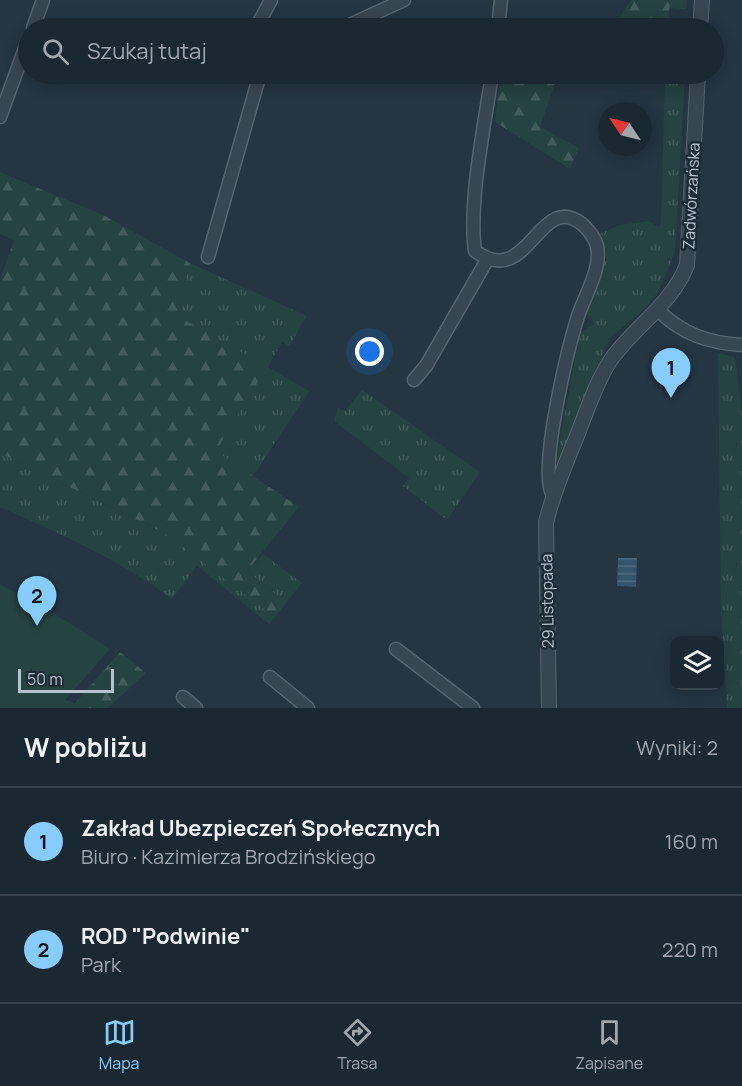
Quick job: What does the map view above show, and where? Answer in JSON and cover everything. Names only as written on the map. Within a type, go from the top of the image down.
[{"type":"street","points":[[37,18],[43,0]]},
{"type":"street","points":[[261,18],[271,0]]},
{"type":"street","points":[[365,18],[404,0]]},
{"type":"street","points":[[499,18],[501,0]]},
{"type":"street","points":[[701,18],[702,0]]},
{"type":"street","points":[[0,117],[18,68]]},
{"type":"street","points":[[208,257],[257,84]]},
{"type":"street","points":[[491,84],[473,235],[475,251],[487,260],[501,263],[517,255],[546,225],[558,219],[569,218],[581,223],[591,233],[597,246],[595,268],[566,361],[549,462],[548,485],[552,494]]},
{"type":"street","name":"Zadwórzańska","points":[[552,494],[609,363],[624,342],[658,311],[680,283],[687,266],[697,84]]},
{"type":"street","points":[[414,380],[426,366],[487,260]]},
{"type":"street","points":[[658,311],[696,337],[718,343],[742,345]]},
{"type":"street","name":"29 Listopada","points":[[549,708],[546,522],[552,494]]},
{"type":"street","points":[[396,649],[473,708]]},
{"type":"street","points":[[270,677],[308,708]]},
{"type":"street","points":[[183,698],[196,708]]},
{"type":"green space","points":[[631,0],[670,0],[669,18],[619,18]]},
{"type":"green space","points":[[670,0],[687,0],[686,9],[669,8]]},
{"type":"green space","points":[[499,84],[555,84],[540,127],[579,148],[570,169],[495,122]]},
{"type":"green space","points":[[665,84],[684,84],[675,252],[658,292],[645,308],[610,338],[558,464],[556,461],[580,333],[594,324],[591,316],[587,314],[606,260],[601,233],[620,225],[649,221],[658,227],[661,224]]},
{"type":"green space","points":[[0,172],[103,215],[190,263],[176,315],[267,367],[216,451],[299,507],[247,571],[286,603],[275,617],[168,535],[0,453],[0,280],[14,240],[0,234]]},
{"type":"green space","points":[[190,263],[307,316],[289,346],[282,342],[268,367],[309,391],[253,476],[216,452],[175,315]]},
{"type":"green space","points":[[718,353],[735,357],[742,415],[742,708],[727,708],[721,609]]},
{"type":"green space","points":[[362,390],[480,472],[447,520],[403,486],[409,478],[334,421],[338,407],[345,411]]},
{"type":"green space","points":[[0,453],[168,535],[275,617],[269,624],[197,566],[172,599],[131,572],[67,537],[0,507]]},
{"type":"green space","points":[[263,554],[302,583],[286,603],[247,571]]},
{"type":"green space","points":[[0,585],[39,604],[110,649],[58,708],[0,708]]},
{"type":"green space","points":[[120,652],[146,673],[108,708],[58,708],[65,700],[75,703]]},
{"type":"water","points":[[618,558],[637,558],[636,587],[617,586]]},
{"type":"place","name":"Zakład Ubezpieczeń Społecznych","points":[[671,398]]},
{"type":"place","name":"ROD \"Podwinie\"","points":[[37,626]]}]
